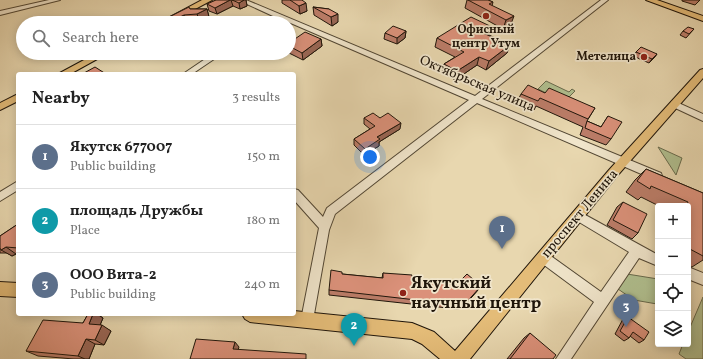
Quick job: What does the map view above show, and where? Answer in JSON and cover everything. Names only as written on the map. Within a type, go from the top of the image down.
[{"type":"main road","points":[[177,16],[208,0]]},
{"type":"main road","points":[[650,0],[703,19]]},
{"type":"main road","points":[[67,72],[90,60]]},
{"type":"main road","name":"проспект Ленина","points":[[459,359],[623,162],[703,72]]},
{"type":"main road","points":[[0,107],[16,98]]},
{"type":"main road","points":[[0,288],[16,290]]},
{"type":"main road","points":[[269,316],[412,331],[428,338],[452,359]]},
{"type":"street","points":[[0,13],[57,0]]},
{"type":"street","name":"Октябрьская улица","points":[[241,0],[278,16]]},
{"type":"street","points":[[307,320],[324,226],[327,217],[335,206],[605,0]]},
{"type":"street","name":"Октябрьская улица","points":[[296,24],[666,180]]},
{"type":"street","points":[[192,72],[210,60]]},
{"type":"street","points":[[674,104],[703,118]]},
{"type":"street","points":[[0,197],[16,186]]},
{"type":"street","points":[[296,195],[324,226]]},
{"type":"street","points":[[578,216],[637,251],[655,260]]},
{"type":"street","points":[[563,359],[637,251]]},
{"type":"street","points":[[544,258],[603,301]]},
{"type":"street","points":[[691,274],[703,279]]},
{"type":"green space","points":[[546,81],[569,92],[572,89],[575,91],[564,102],[538,89]]},
{"type":"green space","points":[[658,147],[682,158],[676,175]]},
{"type":"green space","points":[[627,274],[655,279],[655,304],[634,300],[618,289]]},
{"type":"green space","points":[[703,297],[703,359],[686,359],[679,354],[682,347],[691,347],[691,325]]},
{"type":"building","points":[[216,0],[230,0],[215,8],[207,4]]},
{"type":"building","points":[[232,0],[244,0],[239,3]]},
{"type":"building","points":[[290,0],[302,0],[306,3],[299,6]]},
{"type":"building","points":[[468,0],[488,0],[493,2],[489,4],[514,16],[506,20]]},
{"type":"building","points":[[189,7],[190,9],[207,9],[197,14],[171,16]]},
{"type":"building","points":[[313,7],[329,9],[338,14],[331,17]]},
{"type":"building","points":[[471,17],[492,27],[483,33],[510,45],[489,61],[479,57],[457,71],[444,64],[464,52],[437,38]]},
{"type":"building","points":[[393,26],[406,31],[397,38],[385,33]]},
{"type":"building","points":[[688,27],[694,29],[689,34],[683,31]]},
{"type":"building","points":[[305,32],[321,39],[302,53],[296,50],[296,38]]},
{"type":"building","points":[[641,47],[657,54],[652,59],[636,52]]},
{"type":"building","points":[[95,67],[103,72],[86,72]]},
{"type":"building","points":[[528,85],[545,93],[549,88],[595,108],[588,119],[540,98],[538,101],[521,94]]},
{"type":"building","points":[[373,113],[380,118],[388,113],[401,123],[377,137],[380,139],[365,149],[354,139],[375,126],[364,118]]},
{"type":"building","points":[[608,116],[622,122],[611,139],[585,128],[587,121],[601,127]]},
{"type":"building","points":[[646,169],[703,193],[703,256],[691,250],[691,203],[688,203],[651,186],[650,189],[637,181]]},
{"type":"building","points":[[623,202],[647,214],[638,233],[613,220]]},
{"type":"building","points":[[16,225],[16,248],[6,247],[1,250],[0,236]]},
{"type":"building","name":"Якутский научный центр","points":[[331,270],[342,272],[342,274],[383,278],[383,273],[412,275],[412,280],[452,284],[460,281],[467,274],[481,286],[465,304],[460,305],[329,290]]},
{"type":"building","points":[[87,316],[92,316],[89,324],[102,325],[95,340],[86,339],[78,356],[26,351],[43,320],[83,323]]},
{"type":"building","points":[[628,317],[649,332],[644,340],[633,332],[629,338],[620,331]]},
{"type":"building","points":[[530,333],[556,355],[553,359],[510,359]]},
{"type":"building","points":[[196,339],[235,342],[233,349],[306,354],[306,359],[190,359]]},
{"type":"place","name":"Офисный центр Утум","points":[[486,16]]},
{"type":"place","name":"Метелица","points":[[644,57]]},
{"type":"place","name":"Якутск 677007","points":[[502,249]]},
{"type":"place","name":"Якутский научный центр","points":[[403,293]]},
{"type":"place","name":"ООО Вита-2","points":[[626,327]]},
{"type":"place","name":"площадь Дружбы","points":[[354,346]]}]
